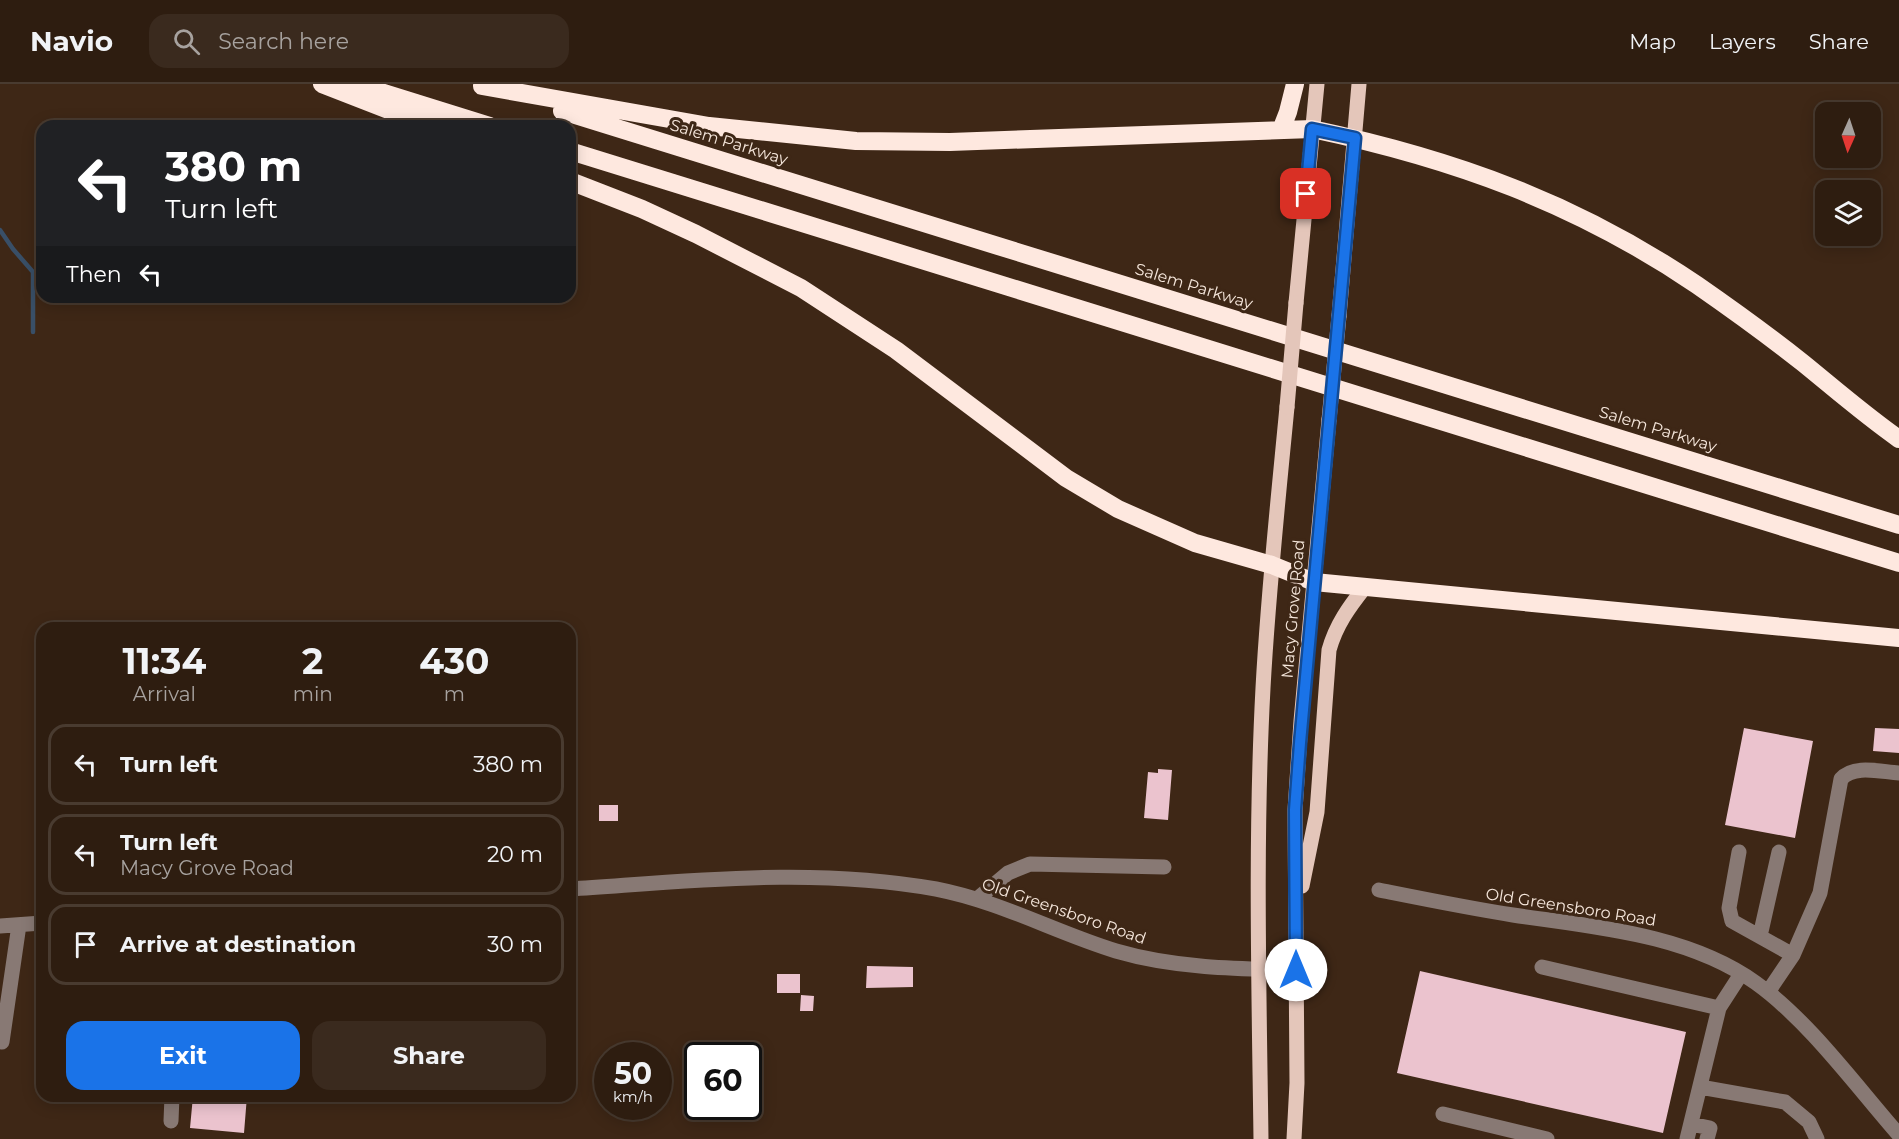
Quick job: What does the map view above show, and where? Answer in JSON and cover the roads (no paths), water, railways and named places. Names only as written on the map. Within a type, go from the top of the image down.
[{"type":"highway","points":[[322,84],[415,120]]},
{"type":"highway","points":[[355,84],[471,120]]},
{"type":"highway","points":[[1281,130],[1295,84]]},
{"type":"highway","points":[[479,85],[709,126],[856,141],[950,142],[1312,129],[1355,138],[1485,175],[1612,232],[1698,286],[1800,361],[1899,440]]},
{"type":"highway","name":"Salem Parkway","points":[[479,85],[1899,525]]},
{"type":"highway","points":[[576,153],[1899,562]]},
{"type":"highway","points":[[576,183],[642,209],[696,234],[801,288],[896,350],[1066,478],[1118,509],[1195,543],[1272,565],[1314,582],[1899,638]]},
{"type":"main road","name":"Macy Grove Road","points":[[1261,1139],[1259,969],[1260,758],[1263,689],[1272,565],[1317,84]]},
{"type":"main road","name":"Macy Grove Road","points":[[1294,1139],[1297,1083],[1295,810],[1359,84]]},
{"type":"main road","points":[[1296,918],[1317,812],[1329,650],[1342,616],[1365,587]]},
{"type":"street","points":[[1768,992],[1793,955],[1820,893],[1841,779],[1846,773],[1855,770],[1899,773]]},
{"type":"street","points":[[1739,852],[1729,915],[1732,921],[1793,955]]},
{"type":"street","points":[[1760,936],[1779,852]]},
{"type":"street","points":[[977,899],[1008,873],[1030,864],[1164,867]]},
{"type":"street","name":"Old Greensboro Road","points":[[576,889],[767,876],[836,877],[904,884],[977,899],[1091,942],[1141,958],[1199,966],[1296,970]]},
{"type":"street","name":"Old Greensboro Road","points":[[1379,891],[1634,933],[1669,942],[1742,974],[1790,1011],[1899,1135]]},
{"type":"street","points":[[0,926],[36,924]]},
{"type":"street","points":[[2,1042],[5,979],[19,925]]},
{"type":"street","points":[[1542,967],[1719,1008]]},
{"type":"street","points":[[1687,1139],[1719,1008],[1742,974]]},
{"type":"street","points":[[1700,1087],[1785,1102],[1809,1122],[1818,1139]]},
{"type":"street","points":[[171,1102],[171,1121]]},
{"type":"street","points":[[1443,1114],[1547,1139]]},
{"type":"street","points":[[1691,1124],[1710,1128],[1707,1139]]},
{"type":"waterway","points":[[0,230],[33,272],[33,332]]}]
